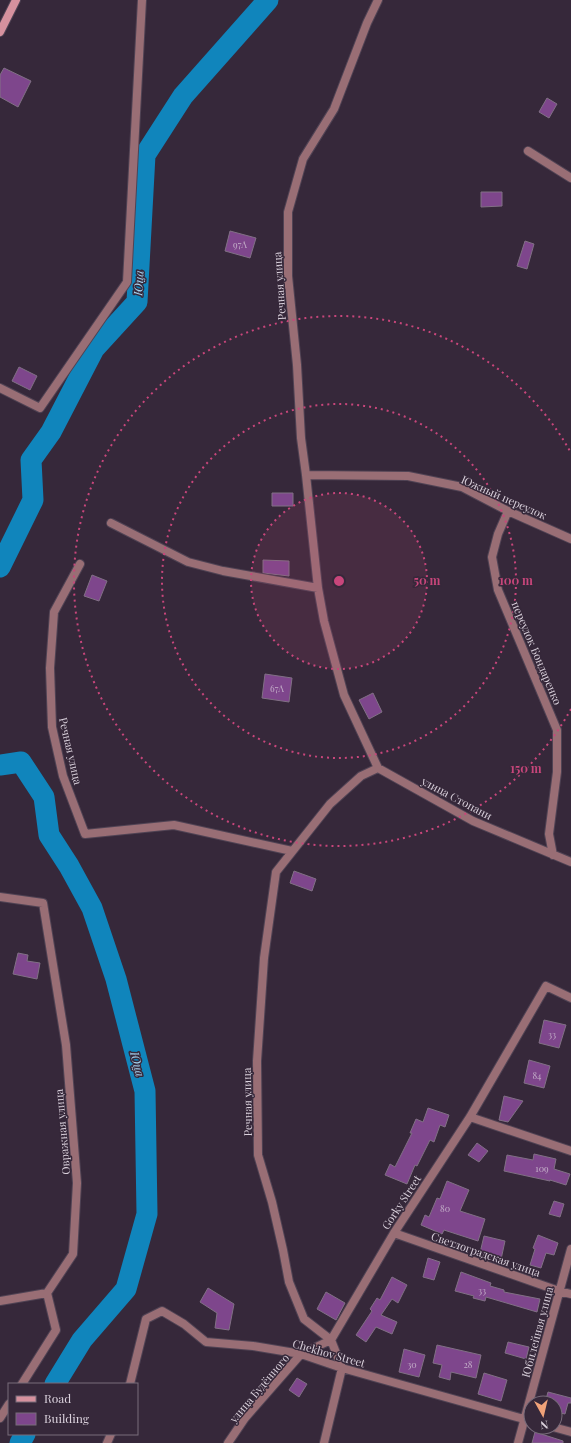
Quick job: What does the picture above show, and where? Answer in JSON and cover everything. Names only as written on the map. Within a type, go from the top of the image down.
[{"type":"main road","points":[[0,32],[16,0]]},
{"type":"street","points":[[0,388],[40,408],[127,282],[142,0]]},
{"type":"street","name":"Речная улица","points":[[331,1340],[304,1318],[289,1282],[274,1209],[258,1155],[257,1061],[264,958],[276,872],[330,804],[362,776],[378,768],[344,695],[324,621],[318,588],[301,438],[297,365],[288,276],[288,212],[303,159],[334,109],[367,22],[378,0]]},
{"type":"street","points":[[528,151],[571,178]]},
{"type":"street","name":"Южный переулок","points":[[306,475],[408,476],[462,488],[508,511],[571,539]]},
{"type":"street","name":"переулок Бондаренко","points":[[508,511],[498,534],[492,557],[498,590],[557,730],[557,772],[549,834],[553,855]]},
{"type":"street","points":[[111,523],[188,562],[223,571],[318,588]]},
{"type":"street","name":"Речная улица","points":[[80,564],[54,612],[50,668],[52,727],[63,776],[86,834],[174,825],[292,851]]},
{"type":"street","name":"улица Стопани","points":[[378,768],[473,822],[571,862]]},
{"type":"street","name":"Овражная улица","points":[[0,897],[42,903],[66,1046],[77,1183],[73,1254],[47,1293]]},
{"type":"street","name":"Gorky Street","points":[[331,1340],[394,1233],[470,1117],[546,986],[571,998]]},
{"type":"street","points":[[470,1117],[571,1151]]},
{"type":"street","name":"Светлоградская улица","points":[[394,1233],[571,1294]]},
{"type":"street","name":"Юбилейная улица","points":[[534,1395],[559,1291],[571,1249]]},
{"type":"street","points":[[0,1301],[47,1293],[56,1330],[23,1383]]},
{"type":"street","name":"Chekhov Street","points":[[130,1383],[146,1319],[162,1311],[184,1324],[206,1342],[253,1346],[302,1354],[342,1368],[523,1420]]},
{"type":"street","points":[[324,1443],[342,1368],[331,1340]]},
{"type":"street","name":"улица Будённого","points":[[228,1443],[245,1418],[302,1354],[331,1340]]},
{"type":"street","points":[[0,1418],[8,1406]]},
{"type":"street","name":"Юбилейная улица","points":[[518,1443],[523,1432]]},
{"type":"building","points":[[4,68],[31,81],[18,107],[0,97],[0,75]]},
{"type":"building","points":[[547,98],[557,104],[549,118],[539,112]]},
{"type":"building","points":[[481,192],[502,192],[502,206],[481,207]]},
{"type":"building","points":[[230,231],[256,238],[250,258],[225,251]]},
{"type":"building","points":[[525,241],[534,244],[527,269],[517,266]]},
{"type":"building","points":[[19,367],[37,376],[30,390],[12,381]]},
{"type":"building","points":[[272,493],[293,493],[293,506],[272,506]]},
{"type":"building","points":[[263,560],[289,561],[289,576],[263,573]]},
{"type":"building","points":[[92,575],[107,581],[99,601],[84,596]]},
{"type":"building","points":[[265,674],[292,678],[289,702],[262,698]]},
{"type":"building","points":[[373,693],[382,712],[369,719],[359,700]]},
{"type":"building","points":[[294,871],[316,879],[312,891],[290,883]]},
{"type":"building","points":[[18,953],[28,955],[27,961],[40,963],[37,979],[13,974]]},
{"type":"building","points":[[544,1020],[566,1025],[559,1048],[539,1043]]},
{"type":"building","points":[[529,1060],[550,1066],[544,1088],[524,1083]]},
{"type":"building","points":[[504,1096],[523,1101],[508,1122],[499,1120]]},
{"type":"building","points":[[428,1108],[449,1115],[445,1127],[440,1125],[434,1142],[430,1140],[417,1166],[415,1165],[407,1184],[385,1175],[390,1164],[395,1167],[412,1133],[410,1133],[416,1119],[423,1122]]},
{"type":"building","points":[[477,1143],[488,1151],[479,1162],[468,1155]]},
{"type":"building","points":[[534,1154],[556,1159],[554,1169],[570,1174],[566,1185],[550,1180],[504,1171],[507,1155],[533,1160]]},
{"type":"building","points":[[447,1181],[469,1190],[460,1211],[485,1219],[478,1241],[444,1230],[442,1234],[421,1225],[425,1215],[429,1217],[437,1198],[440,1199]]},
{"type":"building","points":[[554,1201],[564,1204],[560,1217],[549,1214]]},
{"type":"building","points":[[538,1235],[558,1243],[554,1255],[546,1253],[541,1268],[530,1265],[535,1249],[533,1248]]},
{"type":"building","points":[[484,1236],[505,1241],[500,1264],[479,1257]]},
{"type":"building","points":[[428,1258],[440,1262],[434,1280],[423,1277]]},
{"type":"building","points":[[461,1272],[491,1283],[490,1286],[504,1290],[504,1292],[540,1299],[537,1312],[486,1297],[485,1301],[473,1298],[474,1296],[455,1291]]},
{"type":"building","points":[[392,1277],[407,1285],[398,1303],[392,1299],[381,1315],[397,1322],[392,1334],[376,1327],[366,1342],[356,1335],[372,1311],[370,1309],[377,1298],[380,1300]]},
{"type":"building","points":[[208,1288],[234,1304],[229,1330],[215,1328],[217,1313],[200,1302]]},
{"type":"building","points":[[326,1292],[345,1303],[336,1320],[317,1309]]},
{"type":"building","points":[[508,1342],[529,1347],[526,1359],[505,1353]]},
{"type":"building","points":[[437,1345],[481,1355],[476,1378],[451,1372],[450,1380],[439,1377],[442,1365],[433,1363]]},
{"type":"building","points":[[404,1349],[425,1355],[419,1377],[399,1372]]},
{"type":"building","points":[[484,1373],[507,1380],[501,1401],[478,1394]]},
{"type":"building","points":[[297,1378],[307,1384],[299,1397],[289,1390]]},
{"type":"building","points":[[548,1392],[560,1395],[547,1395]]},
{"type":"building","points":[[563,1396],[571,1398],[571,1403],[568,1403],[565,1414],[563,1414]]},
{"type":"building","points":[[534,1435],[544,1435],[563,1441],[563,1443],[532,1443]]},
{"type":"waterway","name":"Юца","points":[[0,567],[33,500],[31,460],[51,432],[94,349],[137,302],[145,155],[183,96],[268,0]]},
{"type":"waterway","name":"Юца","points":[[0,765],[21,762],[44,797],[49,835],[69,866],[92,908],[116,979],[145,1091],[147,1214],[126,1289],[82,1340],[56,1383]]},
{"type":"waterway","name":"Юца","points":[[20,1443],[24,1435]]}]
